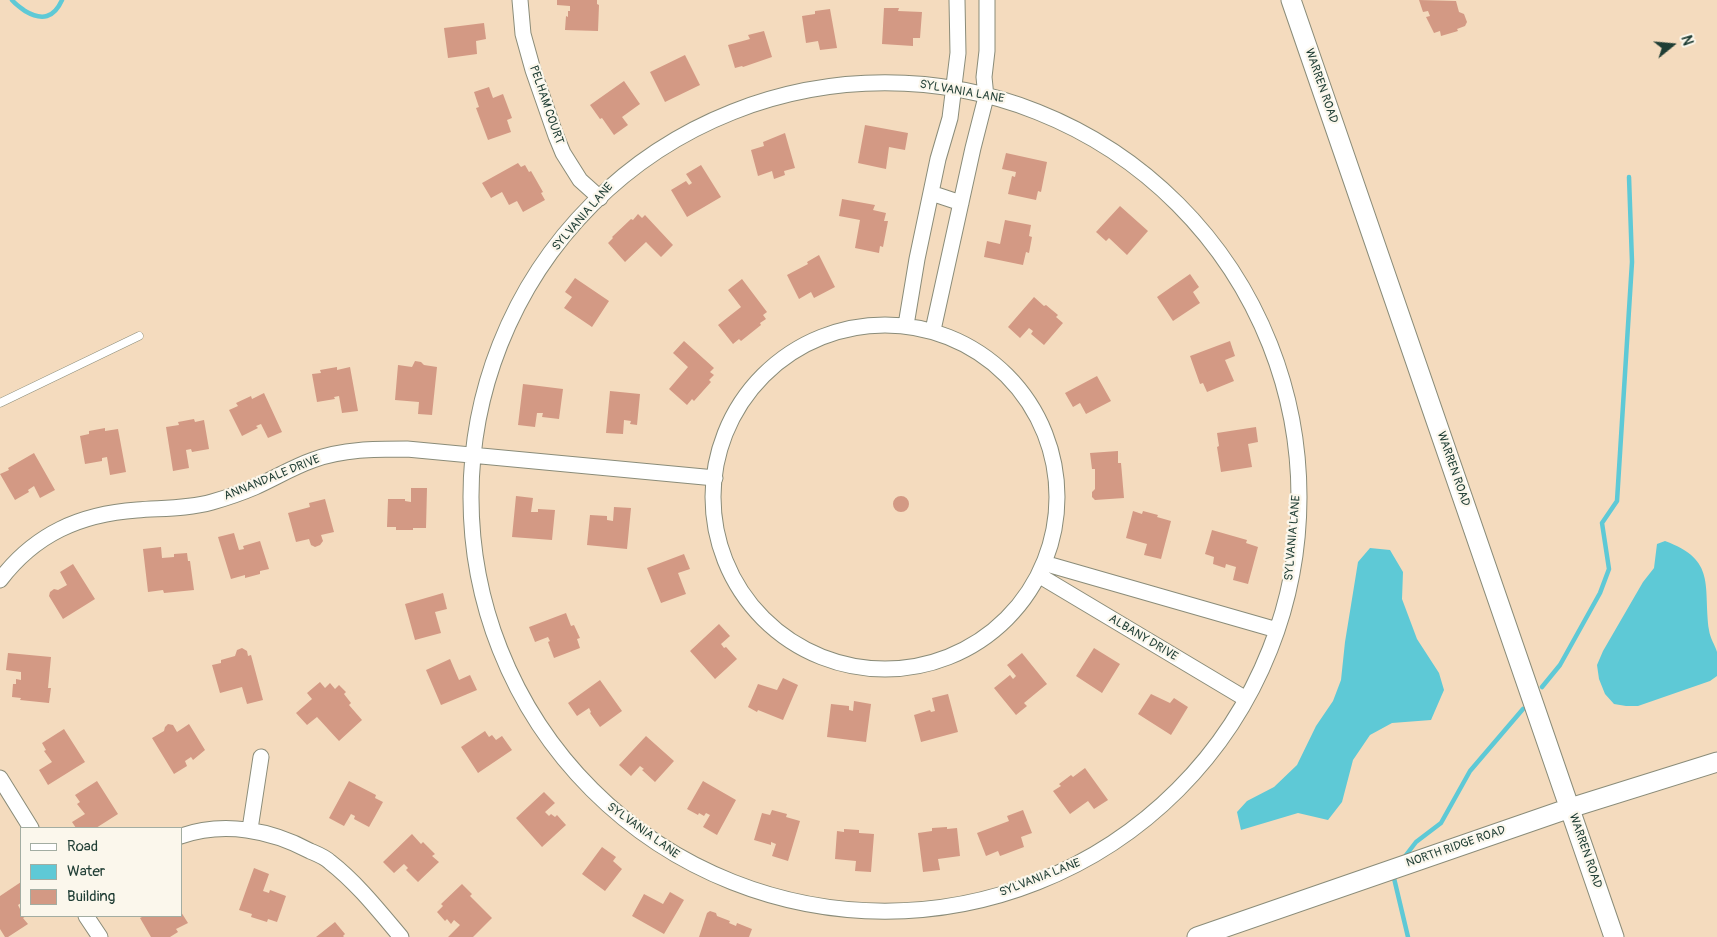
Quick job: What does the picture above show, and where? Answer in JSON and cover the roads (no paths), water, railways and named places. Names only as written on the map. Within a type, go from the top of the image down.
[{"type":"street","name":"PELHAM COURT","points":[[520,0],[523,34],[533,70],[563,154],[580,180],[600,198]]},
{"type":"street","points":[[906,325],[938,158],[950,118],[958,53],[958,0]]},
{"type":"street","points":[[933,330],[986,97],[984,77],[988,31],[987,0]]},
{"type":"street","name":"WARREN ROAD","points":[[1291,0],[1614,937]]},
{"type":"street","name":"SYLVANIA LANE","points":[[874,82],[934,85],[986,97],[999,97],[1053,116],[1088,134],[1125,158],[1160,186],[1188,213],[1214,244],[1240,282],[1252,304],[1270,346],[1280,376],[1290,413],[1297,457],[1297,512],[1291,572],[1277,630],[1263,665],[1231,725],[1189,780],[1142,824],[1081,864],[996,895],[925,909],[882,911],[824,909],[773,899],[729,883],[671,854],[613,812],[566,763],[524,702],[494,636],[481,591],[471,522],[472,456],[487,380],[508,324],[542,264],[586,210],[600,198],[616,180],[671,140],[713,119],[761,101],[809,89],[874,82]]},
{"type":"street","points":[[931,193],[961,203]]},
{"type":"street","points":[[868,325],[906,325],[933,330],[963,342],[990,363],[1014,385],[1033,411],[1046,441],[1055,472],[1057,505],[1053,537],[1043,570],[1014,613],[985,639],[950,658],[912,669],[873,670],[834,663],[798,647],[766,623],[741,592],[724,556],[715,518],[716,463],[721,442],[731,419],[744,397],[762,375],[808,342],[840,330],[868,325]]},
{"type":"street","name":"ANNANDALE DRIVE","points":[[0,580],[18,559],[43,539],[69,524],[103,514],[198,506],[254,488],[316,459],[366,449],[407,449],[715,478]]},
{"type":"street","points":[[1043,570],[1277,630]]},
{"type":"street","name":"ALBANY DRIVE","points":[[1043,570],[1246,699]]},
{"type":"street","points":[[250,829],[261,757]]},
{"type":"street","name":"NORTH RIDGE ROAD","points":[[1197,937],[1570,808],[1717,762]]},
{"type":"street","points":[[0,778],[31,827]]},
{"type":"street","points":[[182,836],[219,829],[250,829],[294,842],[330,861],[361,891],[400,937]]},
{"type":"street","points":[[87,917],[100,937]]},
{"type":"lane","points":[[0,403],[138,336]]},
{"type":"water","points":[[1665,541],[1682,548],[1693,557],[1700,566],[1704,576],[1710,636],[1717,652],[1717,676],[1710,681],[1638,706],[1614,704],[1605,694],[1599,679],[1597,665],[1603,651],[1643,582],[1654,568],[1657,544]]},
{"type":"water","points":[[1370,548],[1390,550],[1403,572],[1402,599],[1417,639],[1439,673],[1444,690],[1431,720],[1392,723],[1370,735],[1353,760],[1342,802],[1328,820],[1298,813],[1241,830],[1237,812],[1247,801],[1274,787],[1297,765],[1316,726],[1333,701],[1341,680],[1358,562]]},
{"type":"waterway","points":[[12,0],[25,11],[42,17],[55,11],[62,0]]},
{"type":"waterway","points":[[1542,687],[1560,665],[1600,593],[1609,569],[1602,523],[1617,501],[1632,262],[1629,177]]},
{"type":"waterway","points":[[1403,859],[1416,842],[1441,823],[1470,771],[1523,709]]},
{"type":"waterway","points":[[1393,874],[1408,937]]}]
